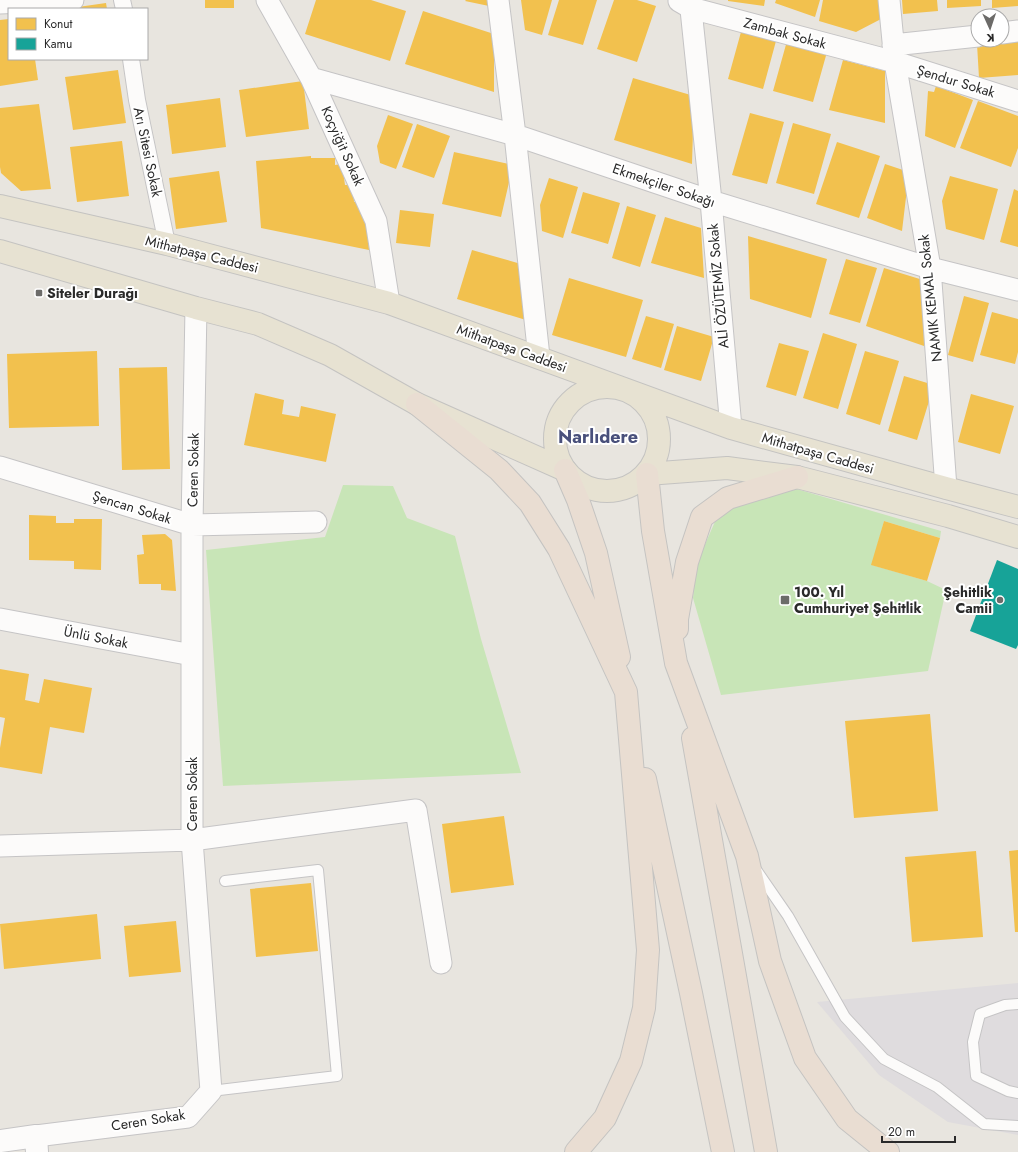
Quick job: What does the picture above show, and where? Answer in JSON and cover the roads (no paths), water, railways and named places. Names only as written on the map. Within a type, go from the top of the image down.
[{"type":"highway","points":[[417,404],[499,470],[530,503],[559,549],[626,692],[648,950],[644,1008],[631,1061],[605,1118],[576,1152]]},
{"type":"highway","points":[[565,470],[578,500],[596,553],[609,608],[691,993],[723,1152]]},
{"type":"highway","points":[[646,474],[653,531],[676,663],[747,856],[770,961],[805,1058],[847,1119],[888,1152]]},
{"type":"highway","points":[[676,663],[677,619],[687,562],[702,517],[728,498],[797,477]]},
{"type":"highway","points":[[683,683],[766,1152]]},
{"type":"main road","name":"Mithatpaşa Caddesi","points":[[0,206],[167,244],[389,303],[731,428],[1018,507]]},
{"type":"main road","points":[[0,250],[196,308],[258,324],[330,355],[417,404],[565,470]]},
{"type":"main road","points":[[607,387],[624,389],[639,397],[651,410],[658,425],[660,442],[656,459],[646,474],[634,483],[620,489],[605,491],[590,488],[576,481],[565,470],[558,456],[555,439],[557,423],[565,408],[576,396],[591,389],[607,387]]},
{"type":"main road","name":"Mithatpaşa Caddesi","points":[[646,474],[727,468],[797,477],[948,516],[1018,537]]},
{"type":"street","points":[[0,3],[73,0]]},
{"type":"street","name":"Koçyiğit Sokak","points":[[267,0],[311,78],[376,221],[389,303]]},
{"type":"street","points":[[498,0],[515,135],[539,357]]},
{"type":"street","name":"NAMIK KEMAL Sokak","points":[[889,0],[894,54],[930,268],[946,488]]},
{"type":"street","name":"Zambak Sokak","points":[[686,3],[894,54]]},
{"type":"street","name":"ALİ ÖZÜTEMİZ Sokak","points":[[686,3],[711,201],[731,428]]},
{"type":"street","points":[[894,54],[970,38]]},
{"type":"street","name":"Şendur Sokak","points":[[894,54],[1018,100]]},
{"type":"street","name":"Arı Sitesi Sokak","points":[[131,60],[137,100],[167,244]]},
{"type":"street","name":"Ekmekçiler Sokağı","points":[[311,78],[515,135],[711,201],[930,268],[1018,290]]},
{"type":"street","name":"Ceren Sokak","points":[[36,1144],[188,1117],[211,1091],[192,840],[192,525],[196,308]]},
{"type":"street","name":"Şencan Sokak","points":[[0,467],[192,525],[316,522]]},
{"type":"street","name":"Ünlü Sokak","points":[[0,618],[192,655]]},
{"type":"street","points":[[0,846],[192,840],[416,810],[441,963]]},
{"type":"street","points":[[0,1141],[36,1144]]},
{"type":"lane","points":[[747,856],[788,916],[846,1018],[884,1059],[937,1087],[984,1124],[1018,1126]]},
{"type":"lane","points":[[211,1091],[336,1076],[318,870],[225,881]]},
{"type":"lane","points":[[1018,1004],[1005,1005],[980,1014],[973,1042],[976,1076],[1008,1092],[1018,1092]]},
{"type":"place","name":"Siteler Durağı","points":[[39,293]]},
{"type":"place","name":"100. Yıl Cumhuriyet Şehitlik","points":[[785,600]]},
{"type":"place","name":"Şehitlik Camii","points":[[1000,600]]},
{"type":"district","name":"Narlıdere","points":[[598,437]]}]
